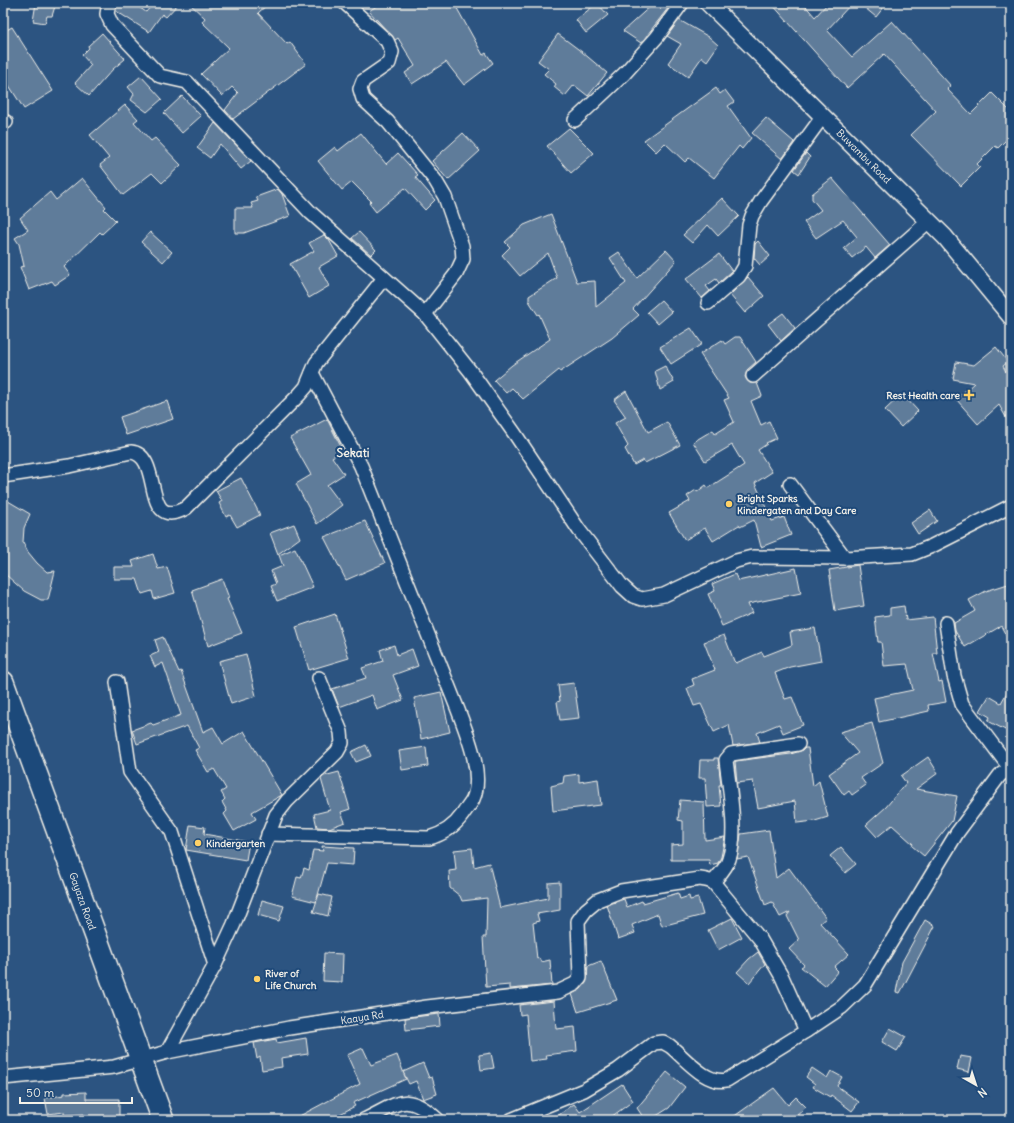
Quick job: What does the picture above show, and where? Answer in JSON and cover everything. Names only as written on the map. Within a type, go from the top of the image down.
[{"type":"main road","name":"Gayaza Road","points":[[3,682],[163,1120]]},
{"type":"street","points":[[109,3],[107,14],[112,25],[160,76],[187,82],[311,213],[384,278],[402,292],[425,314],[471,372],[578,530],[622,586],[633,596],[642,599],[664,594],[736,561],[752,557],[845,558],[912,554],[932,546],[1011,506]]},
{"type":"street","points":[[345,3],[387,41],[392,52],[389,62],[363,81],[360,89],[363,99],[393,128],[435,180],[446,197],[462,246],[463,259],[456,274],[425,314]]},
{"type":"street","points":[[575,120],[624,74],[657,37],[682,3]]},
{"type":"street","name":"Buwambu Road","points":[[708,3],[945,237],[1011,318]]},
{"type":"street","points":[[708,303],[739,276],[745,266],[749,225],[752,216],[761,201],[822,116]]},
{"type":"street","points":[[753,376],[929,221]]},
{"type":"street","points":[[3,476],[69,466],[131,452],[137,453],[145,459],[156,502],[161,509],[167,512],[179,512],[186,508],[299,395],[306,387],[316,363],[384,278]]},
{"type":"street","points":[[268,834],[429,838],[439,835],[452,828],[473,798],[477,781],[469,741],[458,710],[361,466],[312,373]]},
{"type":"street","points":[[790,484],[845,558]]},
{"type":"street","points":[[511,1120],[584,1090],[618,1070],[654,1043],[663,1042],[670,1046],[709,1078],[719,1082],[727,1080],[842,1007],[865,985],[957,833],[1000,775],[1011,768],[962,704],[954,676],[946,623]]},
{"type":"street","points":[[167,1052],[215,965],[234,924],[276,815],[287,801],[337,752],[342,743],[341,732],[319,678]]},
{"type":"street","points":[[117,682],[130,772],[172,832],[215,965]]},
{"type":"street","points":[[798,744],[731,754],[726,760],[731,804],[731,849],[728,863],[713,882],[740,912],[773,959],[806,1031]]},
{"type":"street","name":"Kaaya Rd","points":[[3,1078],[114,1067],[167,1052],[289,1028],[381,1013],[558,992],[568,988],[580,978],[578,921],[586,910],[598,900],[621,891],[700,880],[713,882]]},
{"type":"street","points":[[364,1120],[394,1104],[402,1102],[421,1106],[438,1120]]},
{"type":"building","points":[[36,3],[56,3],[52,16],[47,16],[45,23],[33,21]]},
{"type":"building","points":[[117,3],[133,3],[146,12],[152,5],[150,3],[179,3],[166,17],[162,14],[149,32],[116,11]]},
{"type":"building","points":[[189,3],[269,3],[258,13],[287,44],[290,42],[306,64],[233,119],[225,110],[238,93],[232,87],[222,96],[201,74],[229,48],[202,22],[205,18]]},
{"type":"building","points":[[381,3],[454,3],[483,55],[486,53],[493,63],[464,85],[446,62],[412,84],[405,73],[415,66],[398,38],[395,40],[369,11]]},
{"type":"building","points":[[597,3],[608,15],[586,33],[576,20]]},
{"type":"building","points":[[654,3],[672,3],[641,43],[623,31]]},
{"type":"building","points":[[771,3],[803,3],[815,17],[828,3],[852,3],[827,30],[852,57],[892,21],[951,86],[947,89],[971,114],[992,93],[1011,112],[1011,135],[998,148],[995,146],[977,164],[980,167],[961,186],[911,135],[936,111],[884,54],[847,88]]},
{"type":"building","points":[[859,3],[887,3],[876,17]]},
{"type":"building","points":[[679,20],[709,37],[718,45],[707,61],[702,57],[688,77],[668,63],[681,44],[667,36]]},
{"type":"building","points":[[12,27],[53,91],[24,109],[3,76],[3,32]]},
{"type":"building","points":[[102,33],[125,59],[113,69],[89,96],[75,83],[91,65],[82,55],[89,48],[88,46]]},
{"type":"building","points":[[558,34],[607,73],[588,96],[574,85],[565,96],[554,87],[556,84],[544,74],[549,69],[538,61]]},
{"type":"building","points":[[141,76],[162,99],[147,112],[131,100],[134,94],[128,87]]},
{"type":"building","points":[[716,88],[720,94],[725,90],[734,102],[728,106],[751,138],[742,149],[739,146],[714,178],[689,158],[685,162],[665,143],[656,152],[644,140]]},
{"type":"building","points":[[182,96],[201,116],[182,133],[164,113]]},
{"type":"building","points":[[125,105],[138,119],[134,122],[151,141],[155,138],[181,165],[162,183],[152,173],[123,195],[100,165],[109,158],[90,135]]},
{"type":"building","points":[[766,118],[794,142],[782,159],[752,133]]},
{"type":"building","points":[[215,123],[251,161],[241,169],[220,144],[210,158],[197,148]]},
{"type":"building","points":[[569,128],[594,153],[571,173],[547,146]]},
{"type":"building","points":[[361,133],[386,164],[398,153],[418,175],[415,177],[435,200],[425,210],[405,188],[376,212],[369,203],[371,201],[352,182],[342,190],[318,161],[335,147],[338,151]]},
{"type":"building","points":[[463,133],[480,151],[448,180],[432,161]]},
{"type":"building","points":[[806,153],[810,157],[799,174],[794,170]]},
{"type":"building","points":[[82,178],[106,207],[104,209],[116,221],[102,234],[100,232],[64,267],[70,275],[55,285],[52,281],[29,290],[20,267],[24,266],[19,244],[15,238],[28,230],[20,218],[50,192],[56,200]]},
{"type":"building","points":[[832,178],[890,245],[875,258],[866,247],[852,258],[844,248],[857,237],[843,220],[816,238],[804,222],[821,210],[812,199],[812,194]]},
{"type":"building","points":[[278,189],[282,194],[290,216],[244,233],[235,233],[235,208],[253,208],[251,203],[258,201],[256,197]]},
{"type":"building","points":[[722,198],[739,216],[718,236],[708,225],[692,243],[683,235]]},
{"type":"building","points":[[551,214],[577,282],[595,281],[596,307],[626,283],[610,258],[619,252],[637,278],[666,250],[676,261],[633,309],[639,315],[612,338],[560,372],[559,370],[523,399],[512,388],[506,393],[494,380],[512,365],[550,339],[539,314],[538,315],[529,301],[529,296],[557,278],[548,253],[520,276],[502,255],[510,247],[505,242],[524,225]]},
{"type":"building","points":[[150,232],[172,252],[163,262],[141,242]]},
{"type":"building","points":[[359,232],[376,250],[371,255],[352,238]]},
{"type":"building","points":[[324,235],[329,240],[338,256],[319,267],[329,286],[309,298],[290,264],[314,251],[309,243]]},
{"type":"building","points":[[758,241],[770,256],[760,265],[754,258],[755,244]]},
{"type":"building","points":[[719,254],[732,271],[719,283],[716,279],[706,286],[710,291],[702,298],[686,279]]},
{"type":"building","points":[[748,277],[764,296],[745,313],[730,295]]},
{"type":"building","points":[[661,300],[672,312],[658,324],[647,312]]},
{"type":"building","points":[[783,313],[795,328],[781,341],[768,324]]},
{"type":"building","points":[[691,328],[702,344],[671,364],[660,347]]},
{"type":"building","points":[[735,337],[740,337],[756,362],[747,370],[745,377],[750,383],[757,383],[762,396],[751,401],[761,425],[769,421],[777,438],[766,443],[767,444],[758,450],[772,472],[755,483],[772,521],[784,517],[791,535],[761,547],[754,520],[740,527],[739,525],[713,541],[705,528],[685,540],[669,513],[690,501],[687,496],[696,490],[697,492],[706,485],[708,488],[744,465],[732,445],[705,461],[693,442],[713,430],[715,434],[734,422],[724,400],[729,398],[700,354],[722,340],[725,344]]},
{"type":"building","points":[[996,347],[1008,362],[1003,366],[1011,381],[1011,426],[999,405],[978,424],[956,399],[974,383],[953,379],[956,362],[974,365]]},
{"type":"building","points":[[665,366],[674,382],[660,390],[655,371]]},
{"type":"building","points":[[626,391],[648,432],[667,422],[680,445],[645,463],[643,460],[634,465],[625,449],[628,446],[615,423],[626,417],[614,400]]},
{"type":"building","points":[[902,394],[918,411],[901,427],[885,410]]},
{"type":"building","points":[[167,401],[173,419],[126,435],[120,417]]},
{"type":"building","points":[[327,419],[343,451],[332,457],[344,474],[327,485],[342,505],[317,524],[296,484],[311,475],[290,438]]},
{"type":"building","points":[[241,478],[260,515],[237,527],[230,515],[226,517],[219,503],[222,501],[216,491]]},
{"type":"building","points":[[3,498],[30,514],[24,528],[23,542],[28,552],[37,563],[47,572],[55,571],[48,600],[41,600],[24,591],[6,575],[3,567]]},
{"type":"building","points":[[930,510],[937,521],[918,534],[911,523]]},
{"type":"building","points":[[365,521],[385,563],[346,580],[324,537]]},
{"type":"building","points":[[294,524],[300,538],[278,554],[270,533]]},
{"type":"building","points":[[295,548],[313,587],[277,601],[271,586],[276,584],[271,571],[283,566],[279,555]]},
{"type":"building","points":[[153,554],[158,569],[167,567],[175,593],[154,599],[152,591],[142,594],[137,579],[114,579],[114,567],[134,567],[132,561]]},
{"type":"building","points":[[858,565],[864,606],[835,611],[829,570]]},
{"type":"building","points":[[796,568],[801,593],[748,604],[752,613],[722,626],[708,594],[715,591],[712,584],[735,574],[738,581]]},
{"type":"building","points":[[222,579],[229,598],[227,599],[242,633],[208,646],[192,590]]},
{"type":"building","points":[[1011,583],[1011,645],[1001,626],[965,647],[955,631],[954,623],[975,611],[969,600],[986,591]]},
{"type":"building","points":[[904,606],[906,620],[933,617],[937,653],[933,653],[939,682],[942,681],[946,702],[928,705],[929,711],[879,722],[874,698],[913,690],[907,664],[884,666],[881,642],[878,642],[875,617],[890,615],[890,608]]},
{"type":"building","points":[[335,614],[349,658],[309,670],[296,627]]},
{"type":"building","points":[[815,628],[821,661],[790,667],[775,673],[785,699],[792,697],[803,725],[783,733],[779,724],[757,733],[760,742],[733,746],[729,725],[714,732],[701,704],[694,706],[687,688],[694,685],[692,679],[715,670],[704,642],[724,635],[736,663],[762,652],[764,656],[792,645],[790,632]]},
{"type":"building","points":[[163,637],[179,672],[181,671],[203,732],[213,727],[223,744],[244,731],[282,795],[252,812],[256,819],[234,831],[224,814],[227,811],[222,802],[225,799],[221,792],[226,789],[214,769],[208,772],[195,750],[199,748],[187,726],[137,744],[132,730],[151,723],[153,725],[181,715],[163,663],[155,667],[150,656],[159,652],[155,640]]},
{"type":"building","points":[[394,645],[397,655],[412,649],[418,666],[393,675],[403,700],[377,710],[372,695],[339,707],[332,689],[366,678],[362,668],[383,661],[380,650]]},
{"type":"building","points":[[246,654],[256,696],[231,704],[219,661]]},
{"type":"building","points":[[574,683],[579,718],[560,720],[557,702],[560,701],[558,685]]},
{"type":"building","points":[[1011,685],[1011,733],[988,721],[990,717],[980,711],[989,696],[1001,703]]},
{"type":"building","points":[[441,692],[450,732],[421,739],[414,698]]},
{"type":"building","points":[[872,723],[883,763],[861,778],[866,785],[852,795],[849,791],[844,795],[829,774],[858,753],[840,732]]},
{"type":"building","points":[[366,745],[371,756],[356,762],[351,752]]},
{"type":"building","points":[[426,747],[428,766],[402,770],[399,751]]},
{"type":"building","points":[[808,748],[813,786],[819,781],[828,817],[815,821],[797,823],[795,801],[758,808],[753,781],[737,783],[735,761],[791,754]]},
{"type":"building","points":[[928,757],[938,773],[916,789],[957,796],[952,821],[924,856],[892,825],[877,837],[866,825],[886,807],[906,783],[901,776]]},
{"type":"building","points":[[714,758],[718,758],[721,785],[719,785],[721,806],[707,807],[705,778],[699,778],[700,760],[714,760]]},
{"type":"building","points":[[339,772],[350,809],[341,812],[345,822],[329,828],[317,827],[314,814],[330,810],[321,779],[324,776]]},
{"type":"building","points":[[579,774],[579,782],[598,779],[601,805],[553,811],[551,786],[563,783],[564,776]]},
{"type":"building","points":[[680,800],[704,802],[705,840],[725,837],[721,857],[718,863],[710,865],[709,860],[671,860],[671,845],[683,844],[683,821],[678,820]]},
{"type":"building","points":[[190,825],[205,827],[204,834],[249,842],[246,860],[186,850]]},
{"type":"building","points":[[769,830],[776,878],[789,868],[826,918],[820,923],[849,954],[834,967],[838,971],[825,986],[801,967],[804,965],[789,949],[799,940],[787,916],[790,912],[780,917],[772,902],[765,905],[748,857],[737,859],[741,834]]},
{"type":"building","points":[[322,846],[354,848],[353,865],[327,863],[316,902],[292,896],[297,877],[301,878],[304,868],[309,870],[313,850],[323,851]]},
{"type":"building","points":[[841,847],[856,864],[845,873],[830,856]]},
{"type":"building","points":[[472,848],[474,867],[489,863],[500,908],[548,898],[548,883],[560,882],[560,910],[537,914],[539,921],[533,923],[537,959],[539,958],[541,962],[550,960],[552,985],[510,989],[510,985],[486,987],[483,937],[486,937],[487,898],[462,901],[460,896],[450,888],[449,871],[456,870],[454,850]]},
{"type":"building","points":[[678,893],[680,899],[689,896],[690,900],[698,898],[703,915],[662,926],[658,914],[632,925],[635,933],[618,939],[607,905],[624,899],[627,907],[642,901],[643,903]]},
{"type":"building","points":[[319,894],[332,897],[328,916],[313,912]]},
{"type":"building","points":[[262,900],[284,906],[279,921],[258,915]]},
{"type":"building","points":[[732,918],[742,937],[718,950],[708,930]]},
{"type":"building","points":[[925,920],[935,926],[900,993],[896,992],[902,962]]},
{"type":"building","points":[[758,952],[765,964],[749,983],[737,972]]},
{"type":"building","points":[[324,953],[343,954],[342,982],[323,981]]},
{"type":"building","points":[[601,961],[617,1000],[578,1012],[572,994],[581,989],[586,983],[588,966]]},
{"type":"building","points":[[554,1001],[556,1029],[575,1027],[577,1051],[546,1055],[547,1059],[530,1061],[526,1014],[520,1015],[519,1005]]},
{"type":"building","points":[[439,1014],[440,1026],[406,1030],[405,1018]]},
{"type":"building","points":[[890,1028],[906,1037],[897,1051],[882,1042]]},
{"type":"building","points":[[306,1038],[308,1054],[281,1058],[282,1067],[262,1070],[260,1057],[257,1059],[254,1043],[276,1039],[277,1043]]},
{"type":"building","points":[[363,1048],[371,1065],[397,1055],[406,1079],[353,1103],[355,1106],[329,1120],[292,1120],[360,1084],[347,1055]]},
{"type":"building","points":[[491,1053],[494,1068],[481,1070],[479,1055]]},
{"type":"building","points":[[960,1056],[972,1058],[969,1072],[957,1069]]},
{"type":"building","points":[[423,1063],[429,1078],[432,1077],[437,1094],[423,1099],[416,1081],[409,1084],[403,1072]]},
{"type":"building","points":[[812,1068],[827,1078],[831,1071],[842,1077],[837,1086],[859,1102],[852,1111],[831,1095],[830,1097],[813,1087],[815,1084],[806,1077]]},
{"type":"building","points":[[667,1072],[685,1087],[669,1108],[650,1120],[645,1120],[637,1108]]},
{"type":"building","points":[[622,1084],[633,1101],[607,1120],[552,1120],[574,1104],[580,1112]]},
{"type":"building","points":[[774,1088],[788,1105],[796,1097],[806,1107],[792,1120],[729,1120]]},
{"type":"building","points":[[86,1092],[86,1099],[119,1099],[119,1120],[85,1120],[84,1114],[64,1115],[64,1112],[48,1114],[45,1098],[64,1095],[64,1093]]},
{"type":"place","name":"Rest Health care","points":[[969,395]]},
{"type":"place","name":"Bright Sparks Kindergaten and Day Care","points":[[729,504]]},
{"type":"place","name":"Kindergarten","points":[[198,843]]},
{"type":"place","name":"River of Life Church","points":[[257,979]]},
{"type":"district","name":"Sekati","points":[[353,453]]}]
